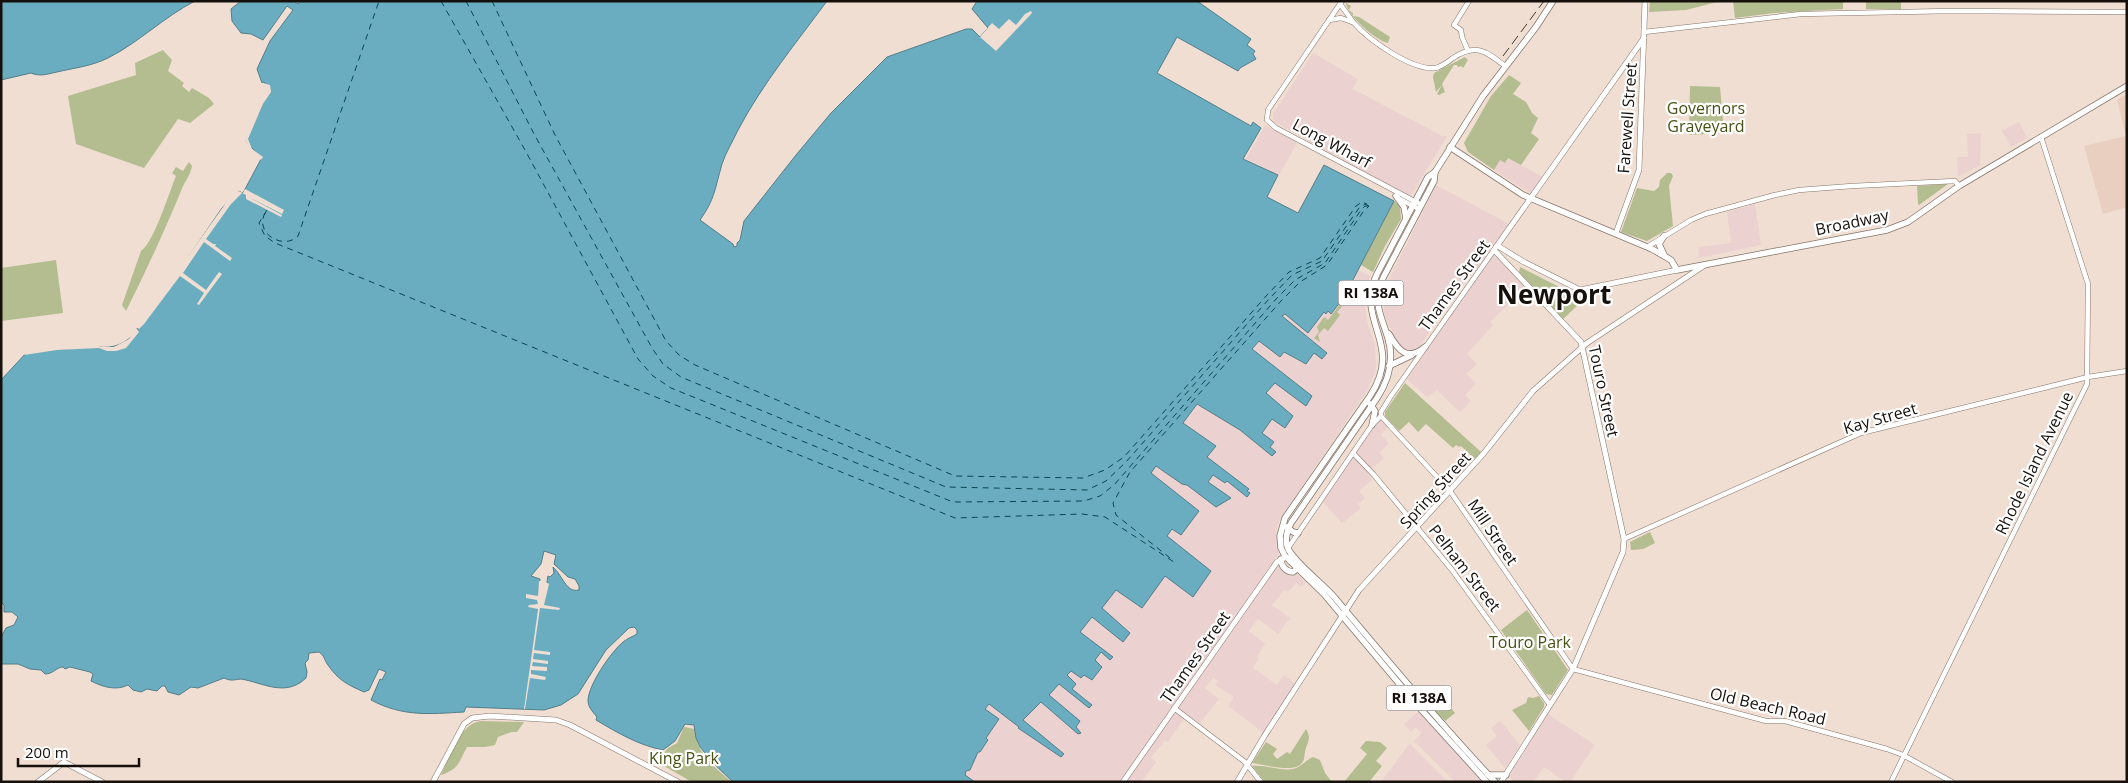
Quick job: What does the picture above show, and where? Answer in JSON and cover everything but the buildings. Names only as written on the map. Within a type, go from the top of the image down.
[{"type":"main road","name":"RI 138A","points":[[1284,558],[1280,530],[1284,520],[1376,386],[1382,372],[1383,348],[1372,315],[1371,293],[1377,274],[1428,177],[1435,172],[1474,109],[1553,1]]},
{"type":"main road","name":"Farewell Street","points":[[1616,233],[1639,170],[1646,1]]},
{"type":"main road","name":"Thames Street","points":[[1496,248],[1644,35]]},
{"type":"main road","name":"Broadway","points":[[1496,248],[1579,290],[1892,229],[1908,222],[1959,186],[2127,86]]},
{"type":"main road","points":[[1450,147],[1520,193],[1647,247],[1672,262],[1677,270]]},
{"type":"main road","name":"RI 138A","points":[[1288,528],[1385,384],[1390,365],[1389,344],[1377,301],[1380,284],[1434,180],[1435,172]]},
{"type":"main road","points":[[1396,196],[1404,208],[1406,220]]},
{"type":"main road","points":[[1664,236],[1659,246],[1665,257]]},
{"type":"main road","name":"Touro Street","points":[[1496,248],[1513,270],[1578,338],[1583,348],[1624,539]]},
{"type":"main road","points":[[1513,270],[1514,263],[1522,261]]},
{"type":"main road","name":"Spring Street","points":[[1237,782],[1363,586],[1418,528],[1501,433],[1533,392],[1587,343],[1706,265]]},
{"type":"main road","points":[[1380,316],[1398,348],[1407,354],[1416,353]]},
{"type":"main road","points":[[1382,372],[1390,365],[1425,347]]},
{"type":"main road","points":[[1366,401],[1372,405],[1375,412],[1372,425]]},
{"type":"main road","points":[[1284,520],[1288,528],[1298,533]]},
{"type":"main road","points":[[1288,528],[1286,537],[1288,548]]},
{"type":"main road","points":[[1501,782],[1573,669],[1623,552],[1624,539]]},
{"type":"main road","name":"RI 138A","points":[[1288,548],[1317,587],[1344,614],[1488,778]]},
{"type":"main road","name":"Thames Street","points":[[1123,782],[1174,708],[1284,558]]},
{"type":"main road","points":[[1295,558],[1284,558],[1283,566],[1288,571],[1293,572],[1300,566]]},
{"type":"main road","name":"RI 138A","points":[[1344,614],[1420,708],[1494,782]]},
{"type":"main road","points":[[432,782],[464,724],[472,718],[490,716],[556,720],[570,725],[678,782]]},
{"type":"main road","points":[[38,782],[64,762],[102,782]]},
{"type":"main road","points":[[1488,778],[1506,775]]},
{"type":"street","points":[[1468,51],[1461,30],[1454,25],[1469,1]]},
{"type":"street","points":[[1328,21],[1341,3],[1354,23],[1369,37],[1397,56],[1419,66],[1431,68],[1440,66],[1468,51],[1484,51],[1506,66]]},
{"type":"street","points":[[1644,35],[1801,14],[1950,11],[2127,12]]},
{"type":"street","points":[[1328,21],[1341,18],[1354,23]]},
{"type":"street","name":"Long Wharf","points":[[1328,21],[1268,110],[1266,118],[1269,124],[1414,204]]},
{"type":"street","name":"Rhode Island Avenue","points":[[1890,782],[2087,384],[2088,284],[2041,138]]},
{"type":"street","points":[[1647,247],[1705,214],[1776,194],[1912,182],[1955,181],[1959,186]]},
{"type":"street","name":"Long Wharf","points":[[1388,188],[1396,196],[1420,207]]},
{"type":"street","name":"Thames Street","points":[[1288,548],[1372,425],[1381,416],[1381,412],[1425,347],[1496,248]]},
{"type":"street","name":"Kay Street","points":[[1624,539],[1861,433],[2088,377],[2127,371]]},
{"type":"street","name":"Mill Street","points":[[1381,416],[1450,491],[1573,669]]},
{"type":"street","name":"Pelham Street","points":[[1353,453],[1374,475],[1464,586],[1550,705]]},
{"type":"street","name":"Old Beach Road","points":[[1573,669],[1766,721],[1785,721],[1904,755],[1952,782]]},
{"type":"street","points":[[1174,708],[1247,764],[1261,782]]},
{"type":"shaded area","points":[[1313,53],[1358,79],[1353,89],[1442,136],[1447,136],[1412,194],[1409,195],[1390,186],[1273,121],[1273,114]]},
{"type":"shaded area","points":[[2127,94],[2127,207],[2103,214],[2084,146],[2126,136],[2117,100]]},
{"type":"shaded area","points":[[2019,122],[2027,138],[2011,147],[2002,131]]},
{"type":"shaded area","points":[[1265,125],[1297,143],[1279,175],[1246,159]]},
{"type":"shaded area","points":[[1981,133],[1980,165],[1958,177],[1957,157],[1968,157],[1967,134]]},
{"type":"shaded area","points":[[1508,158],[1543,177],[1532,194],[1494,170],[1500,160]]},
{"type":"shaded area","points":[[1436,185],[1509,224],[1475,272],[1472,270],[1419,347],[1412,351],[1406,350],[1397,342],[1384,314],[1384,295],[1390,278]]},
{"type":"shaded area","points":[[1755,204],[1761,245],[1699,258],[1698,247],[1731,243],[1727,212]]},
{"type":"shaded area","points":[[1494,253],[1526,288],[1490,322],[1493,325],[1467,354],[1477,364],[1466,374],[1476,383],[1465,395],[1471,401],[1460,412],[1437,390],[1427,397],[1407,379]]},
{"type":"shaded area","points":[[1358,270],[1370,276],[1365,294],[1365,308],[1368,325],[1375,345],[1376,369],[1367,391],[1280,519],[1276,531],[1279,553],[1274,561],[1291,577],[1297,574],[1306,583],[1301,587],[1296,583],[1288,592],[1284,590],[1272,605],[1290,618],[1278,634],[1258,619],[1249,631],[1265,644],[1257,656],[1259,658],[1253,668],[1277,685],[1284,675],[1296,684],[1264,733],[1228,706],[1234,697],[1215,685],[1218,681],[1213,678],[1205,688],[1219,699],[1200,723],[1187,714],[1168,742],[1165,740],[1151,758],[1156,762],[1141,782],[975,782],[965,775],[966,771],[970,770],[978,751],[981,752],[988,740],[986,738],[985,709],[989,704],[1019,728],[1061,757],[1063,754],[1023,721],[1041,701],[1078,734],[1076,727],[1080,721],[1049,696],[1059,684],[1089,708],[1092,705],[1072,689],[1067,676],[1071,671],[1081,678],[1101,652],[1113,657],[1079,632],[1092,616],[1122,641],[1130,633],[1101,608],[1116,590],[1165,576],[1193,597],[1175,543],[1167,536],[1172,529],[1181,535],[1176,493],[1151,473],[1156,466],[1182,484],[1187,485],[1208,482],[1213,475],[1225,483],[1227,481],[1247,496],[1250,494],[1247,491],[1248,489],[1207,457],[1216,446],[1183,424],[1197,404],[1240,430],[1272,456],[1262,433],[1272,419],[1266,394],[1275,383],[1306,406],[1312,396],[1252,349],[1259,341],[1284,352],[1297,361],[1314,353],[1327,352],[1282,317],[1285,313],[1333,311],[1344,297]]},
{"type":"shaded area","points":[[1379,418],[1388,427],[1381,435],[1389,443],[1379,453],[1384,458],[1367,473],[1372,480],[1359,491],[1365,498],[1358,504],[1361,508],[1342,523],[1323,502]]},
{"type":"shaded area","points":[[1418,712],[1483,782],[1456,782],[1414,741],[1422,733],[1416,727],[1411,732],[1404,724]]},
{"type":"shaded area","points":[[1548,714],[1595,745],[1570,782],[1566,782],[1544,767],[1533,782],[1514,782],[1509,776]]},
{"type":"shaded area","points":[[1500,721],[1520,745],[1505,768],[1486,745],[1497,736],[1491,728]]},
{"type":"shaded area","points":[[1410,744],[1448,782],[1381,782]]},
{"type":"green space","points":[[1650,1],[1721,1],[1686,10],[1649,12]]},
{"type":"green space","points":[[1733,1],[1843,1],[1843,9],[1774,13],[1735,18]]},
{"type":"green space","points":[[1866,1],[1901,1],[1901,9],[1866,9]]},
{"type":"green space","points":[[1353,16],[1359,17],[1390,37],[1388,43],[1377,38]]},
{"type":"green space","points":[[163,50],[172,60],[168,71],[184,83],[182,86],[189,92],[192,88],[209,98],[214,104],[190,123],[178,119],[144,168],[76,144],[68,96],[136,75],[135,63]]},
{"type":"green space","points":[[1465,57],[1468,60],[1463,68],[1454,65],[1442,84],[1445,92],[1437,94],[1442,85],[1436,92],[1434,73]]},
{"type":"green space","points":[[1509,75],[1521,83],[1513,94],[1526,102],[1532,113],[1538,118],[1531,133],[1539,139],[1521,165],[1508,158],[1505,163],[1500,160],[1494,170],[1468,152],[1464,143],[1491,96]]},
{"type":"green space","name":"Governors Graveyard","points":[[1690,86],[1720,87],[1724,133],[1689,135]]},
{"type":"green space","points":[[189,162],[192,166],[190,172],[126,311],[122,305],[141,251],[156,228],[176,176],[172,173],[176,167],[183,171]]},
{"type":"green space","points":[[1667,173],[1671,173],[1673,176],[1669,186],[1673,226],[1647,241],[1621,232],[1637,188],[1654,191],[1659,187],[1660,180]]},
{"type":"green space","points":[[1948,184],[1919,205],[1918,204],[1917,186]]},
{"type":"green space","points":[[1394,201],[1400,206],[1401,219],[1385,246],[1373,272],[1361,265]]},
{"type":"green space","points":[[56,260],[63,313],[1,321],[1,268]]},
{"type":"green space","points":[[1520,267],[1581,298],[1579,304],[1563,319],[1519,272]]},
{"type":"green space","points":[[1341,303],[1343,305],[1337,312],[1340,315],[1328,331],[1324,328],[1318,335],[1320,342],[1314,338],[1319,332],[1317,327],[1324,317],[1328,320]]},
{"type":"green space","points":[[1405,383],[1481,452],[1475,459],[1461,446],[1456,445],[1453,448],[1426,424],[1418,432],[1409,422],[1399,431],[1385,416],[1385,412]]},
{"type":"green space","points":[[1650,532],[1655,543],[1643,549],[1631,550],[1630,542]]},
{"type":"green space","name":"Touro Park","points":[[1527,610],[1568,670],[1552,695],[1546,694],[1501,630]]},
{"type":"green space","points":[[1440,696],[1455,713],[1445,721],[1429,705]]},
{"type":"green space","points":[[1539,696],[1544,703],[1544,707],[1529,731],[1512,710],[1526,703],[1528,697]]},
{"type":"green space","points":[[481,721],[524,722],[517,732],[511,732],[498,737],[495,745],[467,747],[455,767],[441,775],[461,735],[473,723]]},
{"type":"green space","name":"King Park","points":[[684,727],[695,729],[698,745],[702,752],[712,765],[732,782],[692,782],[657,762],[668,748],[677,743]]},
{"type":"green space","points":[[1306,729],[1309,735],[1304,760],[1298,766],[1278,768],[1252,763],[1266,742],[1277,749],[1273,754],[1277,759],[1287,752],[1290,754]]},
{"type":"green space","points":[[1366,741],[1380,742],[1387,748],[1376,761],[1382,766],[1369,782],[1344,782],[1367,754],[1360,748]]},
{"type":"green space","points":[[1313,757],[1320,760],[1325,773],[1332,782],[1265,782],[1252,766],[1291,769],[1298,767]]},
{"type":"water","points":[[1,1],[195,1],[130,45],[102,61],[47,74],[37,75],[31,73],[1,80]]},
{"type":"water","points":[[241,1],[294,1],[298,4],[300,1],[827,1],[780,64],[738,130],[725,155],[712,199],[700,220],[733,244],[734,247],[737,246],[740,240],[744,221],[796,155],[831,113],[887,57],[966,29],[972,29],[980,37],[988,28],[972,9],[977,1],[1197,1],[1251,39],[1247,45],[1255,51],[1253,54],[1256,59],[1238,71],[1177,37],[1157,73],[1251,126],[1253,122],[1261,128],[1243,159],[1278,175],[1267,197],[1298,213],[1324,165],[1394,201],[1344,297],[1331,314],[1328,311],[1326,314],[1324,312],[1308,333],[1285,314],[1282,316],[1327,353],[1322,359],[1314,353],[1306,364],[1284,352],[1280,357],[1259,341],[1252,349],[1312,396],[1306,406],[1275,383],[1266,393],[1293,416],[1285,428],[1272,419],[1262,433],[1274,442],[1270,447],[1276,452],[1272,456],[1240,430],[1197,404],[1183,423],[1216,446],[1207,457],[1249,489],[1247,491],[1250,493],[1247,497],[1227,481],[1225,483],[1213,475],[1208,482],[1231,498],[1216,507],[1187,485],[1182,484],[1156,466],[1151,473],[1199,511],[1181,535],[1172,529],[1167,536],[1211,571],[1193,597],[1165,576],[1142,608],[1116,590],[1102,608],[1130,633],[1123,642],[1092,617],[1080,632],[1113,657],[1110,660],[1101,652],[1095,660],[1102,667],[1092,680],[1084,675],[1081,678],[1071,671],[1067,675],[1076,684],[1072,689],[1092,705],[1089,708],[1059,684],[1049,695],[1080,721],[1076,727],[1081,733],[1078,734],[1041,702],[1023,720],[1064,754],[1061,757],[1018,728],[989,704],[985,709],[999,719],[986,738],[988,740],[980,752],[978,752],[970,770],[966,771],[965,775],[975,782],[733,782],[700,747],[694,725],[685,724],[675,741],[663,750],[637,742],[596,720],[597,717],[588,702],[589,693],[601,669],[618,647],[637,634],[637,630],[634,627],[629,628],[606,650],[578,694],[561,705],[544,710],[466,707],[464,712],[428,714],[394,709],[371,700],[380,679],[382,680],[386,672],[379,669],[369,690],[364,692],[340,678],[319,652],[309,653],[308,660],[305,663],[306,678],[292,687],[277,688],[243,679],[230,680],[224,678],[198,688],[191,687],[179,695],[168,692],[165,686],[162,686],[157,691],[147,689],[141,692],[133,690],[128,685],[119,688],[105,686],[91,681],[93,674],[90,672],[70,667],[65,669],[61,667],[45,674],[41,670],[30,669],[18,664],[1,664],[1,637],[6,628],[14,625],[18,617],[12,612],[4,612],[4,605],[1,602],[1,380],[28,351],[110,347],[129,339],[138,331],[137,328],[139,329],[222,208],[238,191],[243,193],[261,159],[246,141],[269,90],[264,82],[262,83],[257,69],[270,41],[293,10],[287,6],[263,40],[251,34],[241,33],[232,21],[231,9]],"holes":[[[544,551],[556,555],[554,564],[568,577],[575,579],[579,590],[571,589],[553,567],[554,573],[550,577],[548,576],[545,593],[539,592],[540,579],[531,576],[541,564]]]},
{"type":"pier","points":[[1031,11],[1032,13],[996,51],[980,37],[992,23],[999,29],[1009,19],[1016,25],[1025,14]]},
{"type":"pier","points":[[262,83],[270,85],[271,92],[263,104],[248,139],[252,149],[263,157],[261,160],[254,154],[245,140],[266,89]]},
{"type":"pier","points":[[245,189],[284,210],[282,214],[247,196],[282,215],[281,217],[246,199],[246,195],[242,193],[231,204],[206,239],[216,244],[215,246],[232,258],[230,261],[204,242],[183,273],[206,290],[219,272],[222,274],[199,305],[197,304],[204,293],[180,276],[144,324],[139,329],[137,328],[233,193],[236,190],[243,193]]},
{"type":"pier","points":[[137,329],[139,332],[126,348],[116,351],[107,351],[99,348],[57,350],[24,355],[28,349],[45,347],[99,345],[100,347],[114,347],[129,339]]},
{"type":"pier","points":[[539,581],[543,581],[542,590],[544,581],[549,584],[544,605],[560,608],[559,610],[540,608],[534,650],[550,652],[550,655],[534,653],[533,659],[548,661],[548,664],[533,662],[532,666],[547,667],[547,671],[531,670],[531,674],[546,677],[545,680],[530,678],[524,709],[538,609],[528,607],[529,605],[538,604],[537,600],[526,598],[526,594],[538,596]]},
{"type":"ferry route","points":[[265,213],[264,228],[272,238],[286,241],[298,236],[379,1]]},
{"type":"ferry route","points":[[441,1],[525,150],[638,359],[653,376],[671,388],[953,502],[1084,501],[1100,496],[1114,485],[1277,298],[1295,280],[1325,263],[1361,210],[1365,206],[1370,206]]},
{"type":"ferry route","points":[[466,1],[533,132],[652,348],[663,364],[681,377],[946,487],[1087,490],[1106,481],[1126,462],[1269,299],[1292,275],[1322,261],[1359,208],[1365,204],[1369,206]]},
{"type":"ferry route","points":[[492,1],[555,135],[666,341],[679,355],[695,365],[955,476],[1083,478],[1105,470],[1124,457],[1289,272],[1320,258],[1356,206],[1362,202],[1367,204]]},
{"type":"ferry route","points":[[1170,558],[1116,515],[1113,503],[1130,472],[1281,301],[1300,282],[1327,265],[1369,206]]},
{"type":"ferry route","points":[[267,210],[259,223],[265,236],[275,243],[955,518],[1082,514],[1105,517],[1177,564]]},
{"type":"railway","points":[[1503,56],[1544,1]]},
{"type":"district","name":"Newport","points":[[1554,295]]}]
